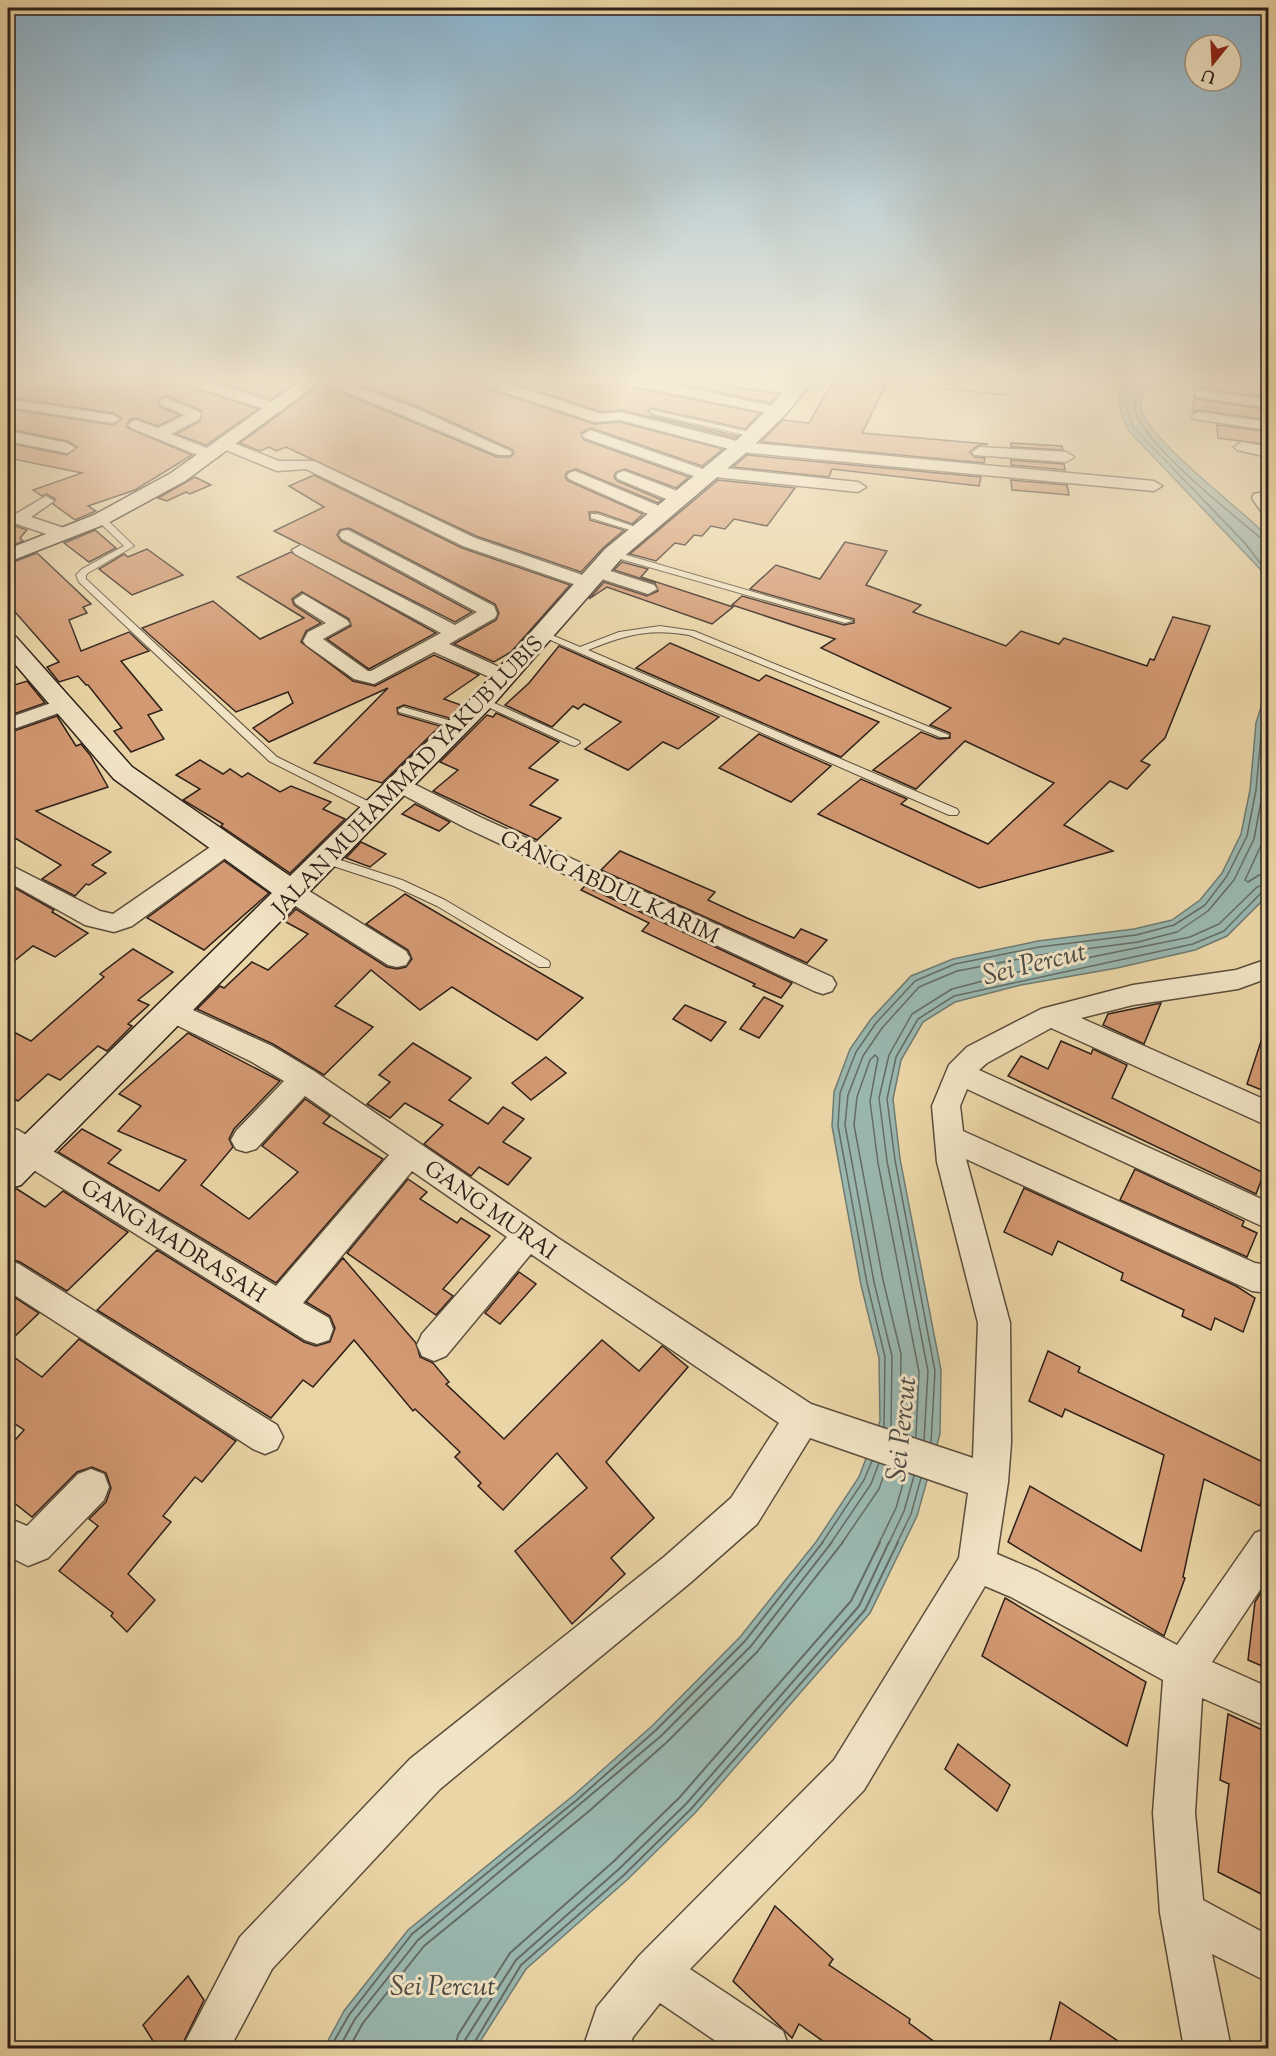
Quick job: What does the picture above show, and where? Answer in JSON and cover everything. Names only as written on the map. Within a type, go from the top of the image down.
[{"type":"main road","points":[[8,556],[101,519],[177,474]]},
{"type":"main road","name":"JALAN MUHAMMAD YAKUB LUBIS","points":[[8,1174],[19,1145],[173,1012],[483,701],[600,570],[710,474]]},
{"type":"main road","points":[[8,642],[123,772],[291,892]]},
{"type":"street","points":[[329,474],[469,542],[600,570],[648,589]]},
{"type":"street","points":[[651,474],[685,496]]},
{"type":"street","points":[[1053,474],[1154,486]]},
{"type":"street","points":[[575,476],[685,496],[793,494]]},
{"type":"street","points":[[624,476],[685,496],[858,487]]},
{"type":"street","points":[[1269,496],[1260,498],[1269,509]]},
{"type":"street","points":[[46,501],[17,518],[64,534]]},
{"type":"street","points":[[303,600],[340,624],[315,636],[313,641],[369,678],[378,677],[488,614],[487,610],[348,536]]},
{"type":"street","points":[[301,550],[456,633]]},
{"type":"street","points":[[435,645],[506,677]]},
{"type":"street","points":[[8,725],[63,705]]},
{"type":"street","name":"GANG ABDUL KARIM","points":[[400,784],[474,823],[823,984]]},
{"type":"street","points":[[8,872],[94,919],[114,923],[123,920],[227,846]]},
{"type":"street","points":[[291,892],[397,958]]},
{"type":"street","points":[[606,2049],[614,2024],[655,1972],[849,1775],[976,1564],[978,1477],[993,1443],[994,1323],[952,1162],[946,1106],[959,1073],[976,1055],[1050,1016],[1132,995],[1238,979],[1269,968]]},
{"type":"street","name":"GANG MURAI","points":[[173,1012],[262,1053],[304,1079],[528,1235],[810,1421],[978,1477]]},
{"type":"street","points":[[1050,1016],[1269,1114]]},
{"type":"street","points":[[959,1073],[1269,1216]]},
{"type":"street","points":[[246,1140],[304,1079]]},
{"type":"street","points":[[950,1138],[1252,1276],[1269,1279]]},
{"type":"street","name":"GANG MADRASAH","points":[[19,1145],[317,1329]]},
{"type":"street","points":[[280,1306],[408,1153]]},
{"type":"street","points":[[434,1345],[528,1235]]},
{"type":"street","points":[[8,1274],[265,1437]]},
{"type":"street","points":[[205,2049],[256,1953],[425,1774],[677,1570],[744,1511],[810,1421]]},
{"type":"street","points":[[8,1536],[28,1547],[35,1545],[91,1486]]},
{"type":"street","points":[[1208,2049],[1182,1913],[1174,1813],[1184,1669],[1269,1546]]},
{"type":"street","points":[[976,1564],[1024,1584],[1155,1656],[1269,1707]]},
{"type":"street","points":[[1182,1913],[1269,1959]]},
{"type":"street","points":[[655,1972],[766,2049]]},
{"type":"lane","points":[[594,516],[685,496]]},
{"type":"lane","points":[[101,519],[130,546],[85,571],[81,575],[82,580],[273,759],[374,809]]},
{"type":"lane","points":[[600,570],[849,621]]},
{"type":"lane","points":[[581,650],[628,630],[649,628],[691,633],[944,735]]},
{"type":"lane","points":[[544,635],[953,812]]},
{"type":"lane","points":[[483,701],[575,743]]},
{"type":"lane","points":[[403,710],[458,726]]},
{"type":"lane","points":[[325,859],[398,883],[441,903],[544,964]]},
{"type":"water","points":[[1170,474],[1197,474],[1268,537],[1268,589],[1260,569]]},
{"type":"water","name":"Sei Percut","points":[[1268,685],[1268,892],[1266,897],[1227,936],[1195,950],[1117,968],[1021,985],[955,1002],[923,1022],[901,1060],[893,1099],[900,1159],[941,1370],[940,1434],[917,1516],[870,1613],[695,1813],[628,1879],[526,1969],[476,2048],[324,2048],[344,2011],[408,1930],[574,1795],[652,1726],[740,1637],[816,1542],[859,1477],[880,1421],[879,1358],[861,1285],[832,1126],[834,1092],[850,1049],[871,1019],[911,976],[953,959],[1038,941],[1134,929],[1172,920],[1200,900],[1222,873],[1241,834],[1250,790],[1256,723]]},
{"type":"building","points":[[79,474],[161,474],[135,490],[88,506],[96,511],[75,520],[53,504],[55,499],[47,494],[42,496],[33,490]]},
{"type":"building","points":[[344,474],[566,474],[565,477],[568,481],[643,514],[632,524],[598,512],[589,512],[590,520],[624,530],[581,572],[476,536]]},
{"type":"building","points":[[588,474],[615,474],[614,477],[617,481],[662,500],[658,503]]},
{"type":"building","points":[[638,474],[680,474],[689,477],[676,488]]},
{"type":"building","points":[[800,474],[830,474],[829,477]]},
{"type":"building","points":[[875,474],[949,474],[981,477],[979,486]]},
{"type":"building","points":[[314,475],[462,548],[570,585],[511,652],[494,662],[454,644],[496,620],[499,613],[495,604],[349,528],[340,530],[337,535],[341,541],[472,612],[455,622],[274,531],[324,507],[289,486]]},
{"type":"building","points":[[195,477],[211,485],[190,494],[186,492],[167,501],[158,498]]},
{"type":"building","points":[[718,480],[795,488],[767,526],[734,519],[725,529],[711,526],[702,536],[694,535],[685,545],[675,543],[656,561],[630,554]]},
{"type":"building","points":[[1011,480],[1067,485],[1069,495],[1012,490]]},
{"type":"building","points":[[8,520],[10,524],[27,530],[20,538],[23,541],[8,547]]},
{"type":"building","points":[[95,530],[116,548],[89,562],[64,543]]},
{"type":"building","points":[[845,542],[887,551],[866,585],[921,605],[913,612],[1006,646],[1021,631],[1059,644],[1064,638],[1147,666],[1150,659],[1154,660],[1173,617],[1210,626],[1165,738],[1141,761],[1150,765],[1127,789],[1110,781],[1064,825],[1113,851],[979,888],[818,814],[861,779],[907,799],[901,804],[988,844],[1054,783],[965,741],[916,789],[873,770],[921,732],[939,739],[950,738],[950,733],[930,725],[951,708],[821,648],[835,639],[732,605],[742,596],[844,625],[854,623],[854,619],[750,589],[776,565],[820,579]]},
{"type":"building","points":[[147,549],[183,575],[132,595],[99,569],[124,554],[128,557]]},
{"type":"building","points":[[291,552],[436,633],[369,669],[327,639],[351,626],[349,619],[302,592],[292,599],[294,605],[321,623],[306,631],[301,642],[353,681],[375,686],[434,655],[479,675],[444,699],[461,705],[449,718],[404,705],[397,708],[398,714],[440,726],[382,783],[314,763],[388,688],[269,742],[253,728],[293,703],[288,692],[236,712],[142,628],[213,601],[260,639],[304,618],[237,577]]},
{"type":"building","points":[[37,553],[91,604],[83,607],[87,613],[69,620],[81,651],[129,632],[149,651],[121,661],[162,710],[148,715],[164,739],[131,752],[114,731],[122,728],[88,685],[78,676],[59,682],[47,667],[59,662],[8,604],[8,564]]},
{"type":"building","points":[[622,562],[648,569],[641,577],[733,607],[712,624],[607,587],[589,599],[604,582],[647,596],[658,591],[655,583],[614,570]]},
{"type":"building","points":[[670,643],[759,681],[766,675],[879,722],[841,757],[636,668]]},
{"type":"building","points":[[559,646],[719,717],[678,749],[663,742],[628,770],[585,749],[621,722],[584,704],[578,709],[573,706],[552,727],[505,705],[529,683]]},
{"type":"building","points":[[27,681],[45,703],[8,716],[8,687]]},
{"type":"building","points":[[496,713],[559,742],[529,768],[558,780],[530,805],[561,818],[537,840],[433,791],[458,770],[440,762],[487,715],[493,717]]},
{"type":"building","points":[[57,716],[76,746],[81,744],[90,755],[108,787],[36,811],[111,852],[92,865],[106,873],[89,885],[86,884],[75,896],[42,879],[61,865],[8,834],[8,733]]},
{"type":"building","points":[[759,734],[831,766],[791,802],[719,768]]},
{"type":"building","points":[[200,760],[223,774],[230,769],[242,777],[248,773],[280,792],[291,786],[331,802],[323,809],[345,819],[290,873],[221,826],[223,824],[183,800],[200,789],[176,775]]},
{"type":"building","points":[[415,804],[450,822],[439,831],[402,814]]},
{"type":"building","points":[[361,842],[386,854],[370,867],[346,858]]},
{"type":"building","points":[[620,851],[715,892],[708,900],[747,918],[794,938],[801,929],[827,940],[807,963],[601,870]]},
{"type":"building","points":[[224,861],[269,893],[204,950],[147,918]]},
{"type":"building","points":[[8,884],[54,910],[52,912],[88,933],[55,957],[33,946],[8,966]]},
{"type":"building","points":[[585,886],[792,983],[781,998],[753,986],[755,984],[642,931],[649,923],[581,890]]},
{"type":"building","points":[[405,894],[583,998],[537,1040],[452,987],[420,1010],[371,970],[335,1006],[373,1027],[324,1075],[273,1044],[197,1009],[220,986],[224,988],[252,962],[268,970],[308,934],[284,921],[296,909],[387,967],[397,969],[406,967],[412,959],[408,950],[366,924]]},
{"type":"building","points":[[133,949],[173,972],[138,1000],[149,1005],[128,1024],[132,1026],[107,1051],[98,1046],[60,1080],[48,1074],[18,1101],[8,1095],[8,1029],[31,1041],[104,977],[100,974]]},
{"type":"building","points":[[764,997],[783,1006],[759,1038],[740,1029]]},
{"type":"building","points":[[1161,1003],[1144,1044],[1103,1025],[1108,1014]]},
{"type":"building","points":[[685,1005],[726,1022],[711,1041],[673,1019]]},
{"type":"building","points":[[1265,1029],[1269,1029],[1269,1093],[1247,1084]]},
{"type":"building","points":[[188,1033],[280,1081],[234,1129],[229,1139],[233,1147],[201,1185],[249,1219],[298,1172],[262,1146],[305,1099],[330,1116],[323,1123],[383,1159],[276,1283],[58,1152],[82,1129],[121,1150],[108,1163],[159,1191],[186,1160],[118,1131],[141,1106],[119,1094]]},
{"type":"building","points":[[1061,1041],[1091,1054],[1093,1049],[1127,1065],[1112,1098],[1264,1173],[1256,1194],[1008,1076],[1021,1056],[1048,1069]]},
{"type":"building","points":[[413,1043],[471,1078],[449,1100],[488,1124],[503,1107],[524,1119],[503,1142],[531,1158],[508,1185],[479,1167],[471,1176],[424,1144],[443,1125],[405,1103],[390,1118],[367,1104],[390,1082],[379,1075]]},
{"type":"building","points":[[546,1057],[566,1073],[531,1100],[512,1083]]},
{"type":"building","points":[[1135,1169],[1244,1221],[1242,1226],[1257,1233],[1247,1257],[1120,1200]]},
{"type":"building","points":[[408,1179],[427,1192],[420,1199],[457,1223],[461,1218],[490,1236],[443,1289],[453,1296],[436,1315],[347,1253]]},
{"type":"building","points":[[1024,1188],[1236,1286],[1255,1298],[1243,1332],[1215,1318],[1211,1330],[1182,1316],[1184,1310],[1121,1280],[1123,1273],[1058,1241],[1052,1255],[1004,1232]]},
{"type":"building","points":[[17,1189],[45,1207],[63,1191],[128,1232],[67,1291],[20,1262],[8,1258],[8,1191]]},
{"type":"building","points":[[157,1250],[304,1342],[316,1346],[330,1342],[335,1328],[330,1316],[306,1302],[343,1258],[416,1343],[420,1357],[433,1363],[449,1382],[446,1384],[504,1439],[602,1340],[639,1371],[662,1346],[665,1348],[688,1367],[606,1462],[654,1518],[611,1558],[625,1574],[572,1624],[515,1551],[587,1488],[557,1453],[503,1510],[478,1486],[481,1483],[455,1457],[460,1452],[415,1409],[413,1411],[354,1340],[313,1387],[303,1380],[271,1418],[97,1310]]},
{"type":"building","points":[[519,1272],[536,1284],[500,1324],[485,1313]]},
{"type":"building","points":[[8,1293],[39,1313],[8,1343]]},
{"type":"building","points":[[79,1339],[236,1441],[202,1482],[195,1477],[163,1516],[171,1522],[128,1574],[155,1600],[127,1632],[111,1616],[113,1613],[59,1571],[98,1526],[89,1519],[106,1502],[111,1488],[106,1473],[92,1467],[77,1472],[32,1517],[8,1498],[8,1448],[24,1430],[8,1419],[8,1353],[42,1377]]},
{"type":"building","points":[[1048,1351],[1080,1367],[1078,1372],[1269,1465],[1260,1506],[1204,1479],[1183,1577],[1185,1578],[1164,1636],[1008,1542],[1030,1486],[1141,1551],[1164,1455],[1065,1409],[1062,1417],[1029,1401]]},
{"type":"building","points":[[1263,1589],[1269,1589],[1269,1669],[1248,1660],[1255,1602]]},
{"type":"building","points":[[1005,1598],[1146,1682],[1127,1746],[982,1656]]},
{"type":"building","points":[[1228,1714],[1269,1733],[1269,1898],[1218,1872],[1229,1784],[1220,1780]]},
{"type":"building","points":[[958,1744],[1010,1785],[997,1811],[945,1769]]},
{"type":"building","points":[[775,1906],[833,1959],[829,1965],[910,2019],[909,2023],[944,2049],[834,2049],[799,2024],[792,2038],[733,1981]]},
{"type":"building","points":[[188,1976],[204,2000],[180,2049],[158,2049],[143,2025]]},
{"type":"building","points":[[1060,2002],[1130,2049],[1048,2049]]}]
